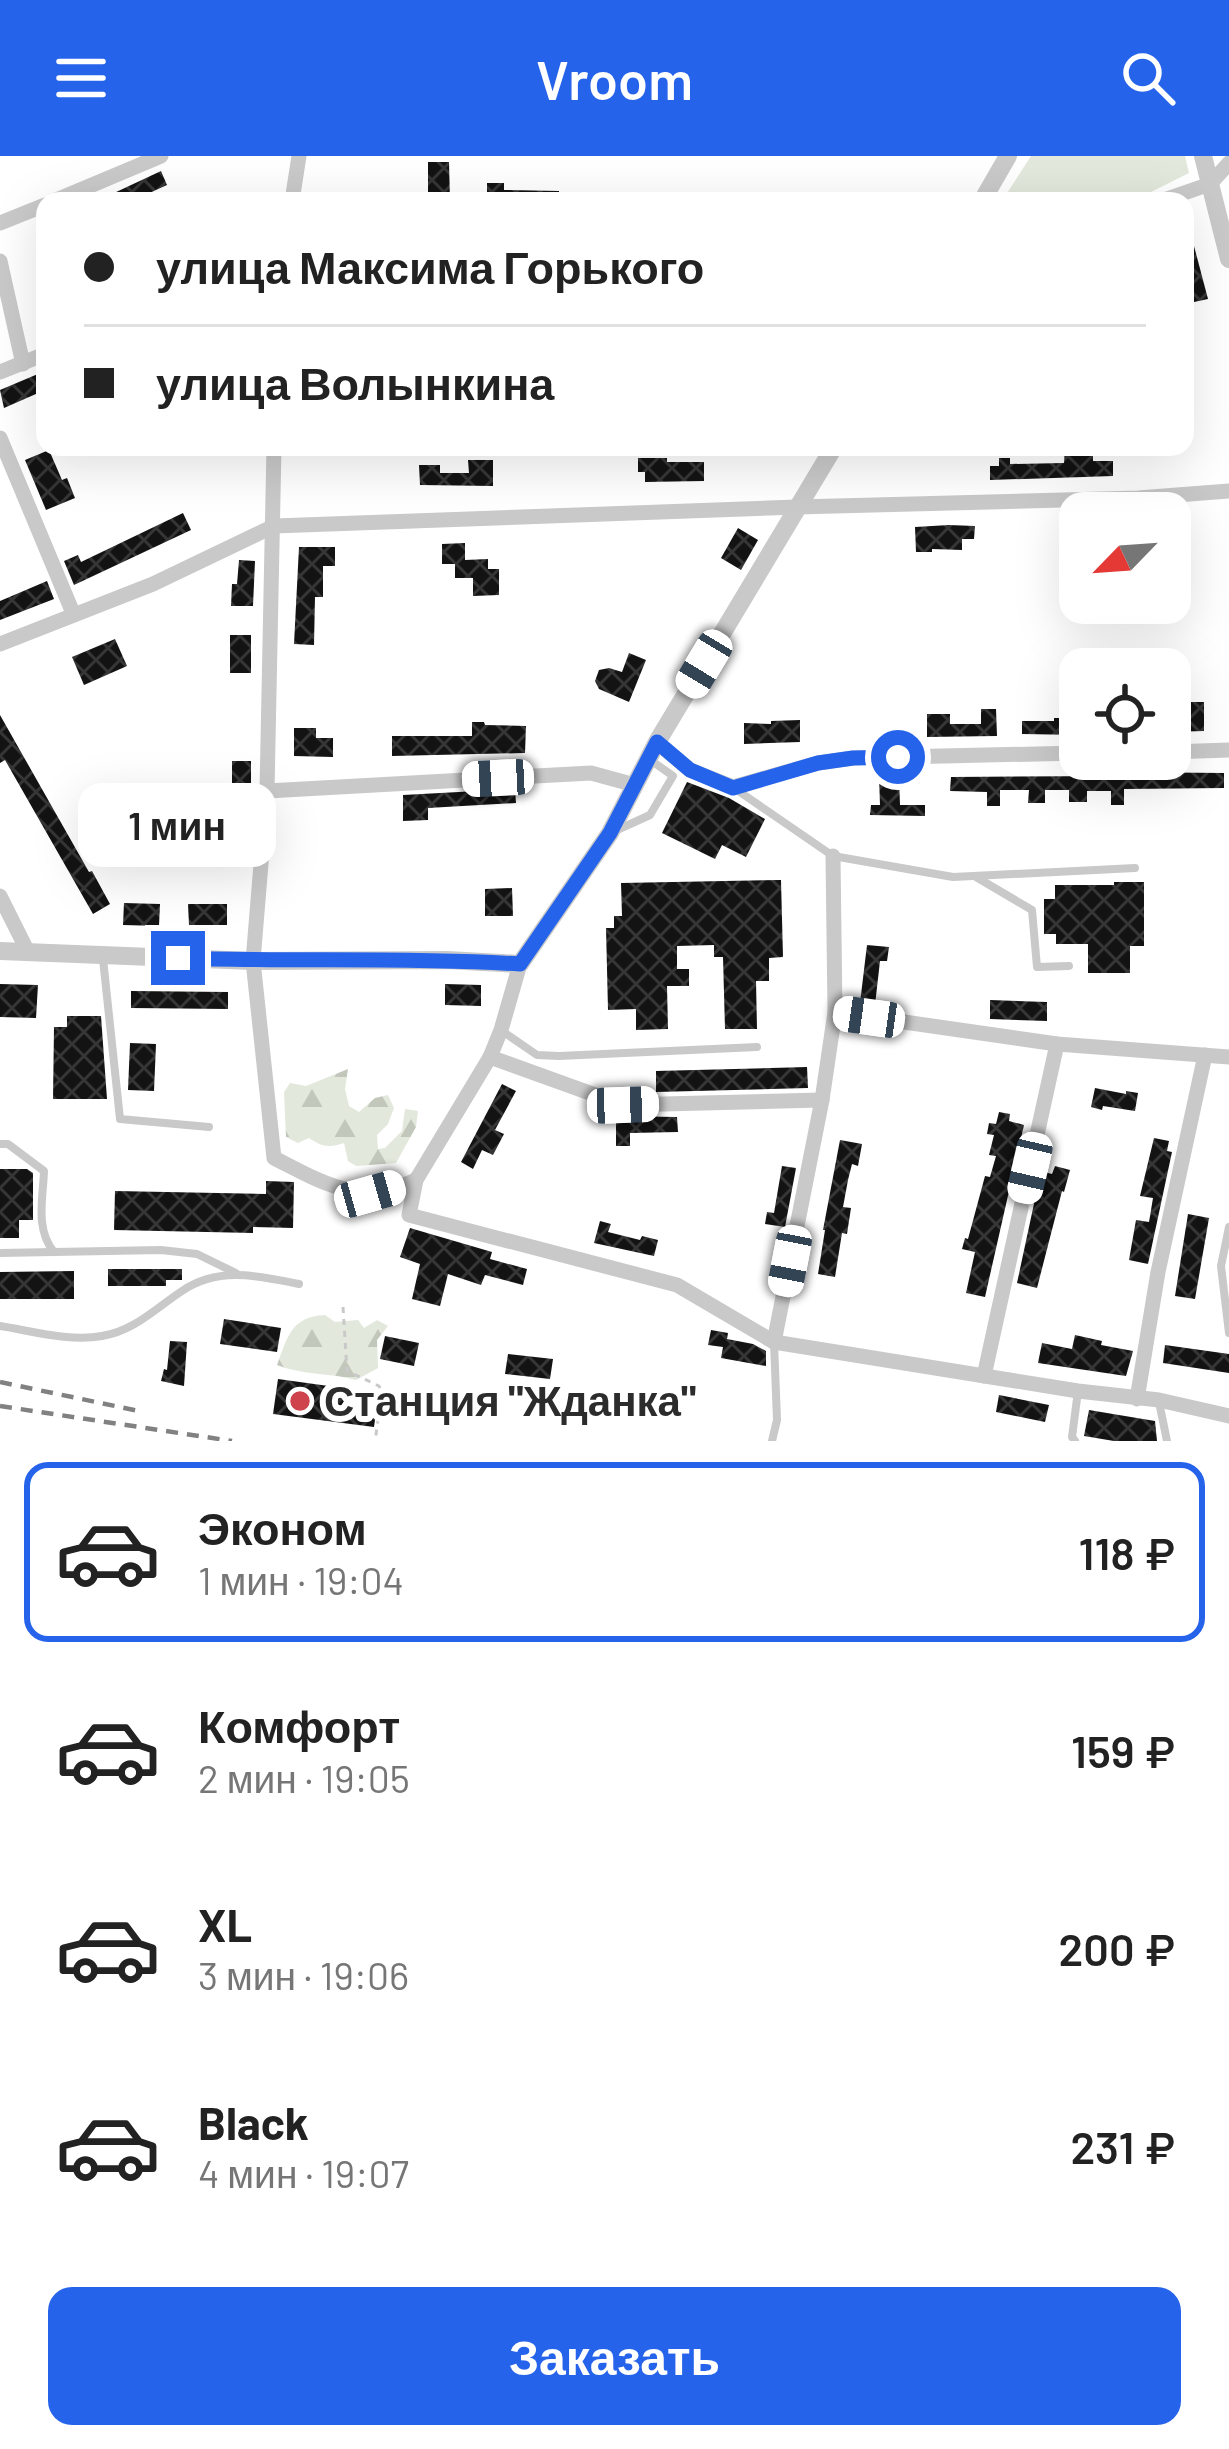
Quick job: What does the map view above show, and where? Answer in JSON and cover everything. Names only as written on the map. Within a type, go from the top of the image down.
[{"type":"street","points":[[75,192],[161,156]]},
{"type":"street","points":[[293,192],[299,156]]},
{"type":"street","points":[[987,192],[1008,156]]},
{"type":"street","points":[[1203,156],[1229,259]]},
{"type":"street","points":[[1187,192],[1210,184],[1229,163]]},
{"type":"street","points":[[0,223],[36,209]]},
{"type":"street","points":[[0,261],[23,364]]},
{"type":"street","points":[[0,372],[36,358]]},
{"type":"street","points":[[0,438],[74,614]]},
{"type":"street","points":[[274,456],[267,791],[253,961],[274,1158],[328,1186],[370,1194],[416,1180]]},
{"type":"street","points":[[828,456],[652,750],[610,833],[520,964],[490,1057],[416,1180],[410,1215],[677,1285],[774,1342],[1159,1400],[1229,1416]]},
{"type":"street","points":[[0,644],[153,584],[274,526],[1138,498],[1229,491]]},
{"type":"street","points":[[652,750],[733,788],[818,763],[853,758],[1059,753]]},
{"type":"street","points":[[1191,751],[1229,750]]},
{"type":"street","points":[[267,791],[591,773],[635,784]]},
{"type":"street","points":[[774,1342],[835,1012],[833,856]]},
{"type":"street","points":[[0,896],[28,952]]},
{"type":"street","points":[[0,952],[520,964]]},
{"type":"street","points":[[835,1012],[1058,1044],[1229,1058]]},
{"type":"street","points":[[984,1376],[1058,1044]]},
{"type":"street","points":[[1137,1399],[1205,1055]]},
{"type":"street","points":[[490,1057],[623,1105],[822,1100]]},
{"type":"lane","points":[[610,833],[650,815],[673,776],[652,750]]},
{"type":"lane","points":[[733,788],[833,856],[952,877],[1135,868]]},
{"type":"lane","points":[[975,876],[1032,910],[1037,967],[1070,966]]},
{"type":"lane","points":[[102,955],[120,1119],[209,1127]]},
{"type":"lane","points":[[501,1030],[537,1055],[758,1047]]},
{"type":"lane","points":[[0,1144],[8,1144],[44,1171],[44,1240],[55,1253]]},
{"type":"lane","points":[[1229,1227],[1221,1266],[1229,1334]]},
{"type":"lane","points":[[0,1253],[160,1250],[197,1254],[238,1274],[298,1285]]},
{"type":"lane","points":[[0,1326],[100,1337],[126,1329],[210,1277],[238,1274]]},
{"type":"lane","points":[[772,1441],[774,1342]]},
{"type":"lane","points":[[1075,1441],[1078,1391]]},
{"type":"lane","points":[[1159,1400],[1167,1441]]},
{"type":"path","points":[[343,1307],[347,1371],[379,1386],[382,1393],[375,1441]]},
{"type":"green space","points":[[1031,156],[1185,156],[1189,173],[1151,192],[1008,192]]},
{"type":"green space","points":[[348,1069],[349,1106],[359,1112],[375,1098],[388,1095],[394,1108],[377,1135],[378,1149],[402,1131],[405,1109],[418,1111],[416,1127],[396,1163],[356,1166],[348,1161],[344,1143],[326,1146],[309,1138],[298,1143],[286,1137],[284,1092],[290,1083],[306,1086]]},
{"type":"green space","points":[[325,1315],[335,1322],[358,1320],[364,1328],[377,1320],[388,1326],[377,1340],[378,1368],[356,1380],[277,1365],[298,1324]]},
{"type":"building","points":[[428,162],[449,162],[450,192],[428,192]]},
{"type":"building","points":[[161,171],[167,185],[152,192],[116,192]]},
{"type":"building","points":[[487,183],[504,183],[504,190],[559,191],[559,192],[487,192]]},
{"type":"building","points":[[1194,246],[1208,299],[1194,302]]},
{"type":"building","points":[[36,375],[36,394],[4,408],[0,390]]},
{"type":"building","points":[[52,456],[75,498],[46,510],[25,460]]},
{"type":"building","points":[[1064,456],[1113,461],[1113,476],[990,480],[990,466],[999,466],[999,458],[1010,458],[1010,464],[1064,463]]},
{"type":"building","points":[[638,458],[704,462],[704,481],[645,482],[645,472],[638,472]]},
{"type":"building","points":[[468,460],[493,460],[493,486],[420,485],[419,465],[440,465],[440,473],[469,473]]},
{"type":"building","points":[[183,513],[191,530],[74,585],[64,561],[78,555],[81,562]]},
{"type":"building","points":[[975,526],[974,539],[962,539],[962,550],[916,552],[915,527]]},
{"type":"building","points":[[738,528],[758,540],[741,570],[721,558]]},
{"type":"building","points":[[465,543],[465,560],[488,559],[488,569],[499,569],[499,595],[473,596],[473,578],[455,578],[455,564],[442,564],[442,544]]},
{"type":"building","points":[[299,547],[335,547],[335,566],[323,566],[323,597],[315,597],[314,645],[294,644]]},
{"type":"building","points":[[239,560],[255,561],[253,606],[231,606]]},
{"type":"building","points":[[47,581],[54,599],[0,620],[0,601]]},
{"type":"building","points":[[230,635],[251,635],[251,673],[230,673]]},
{"type":"building","points":[[115,639],[127,666],[84,685],[72,657]]},
{"type":"building","points":[[629,653],[646,660],[629,702],[599,689],[595,681],[599,670],[622,672]]},
{"type":"building","points":[[1191,702],[1204,702],[1204,731],[1191,731]]},
{"type":"building","points":[[981,709],[996,709],[997,736],[927,737],[927,714],[950,714],[950,724],[981,724]]},
{"type":"building","points":[[0,715],[110,904],[93,914],[5,760],[0,763]]},
{"type":"building","points":[[1059,718],[1059,735],[1022,734],[1022,721]]},
{"type":"building","points":[[800,720],[800,742],[744,744],[744,723]]},
{"type":"building","points":[[472,722],[526,726],[525,753],[392,756],[392,736],[472,736]]},
{"type":"building","points":[[294,728],[316,728],[316,738],[333,738],[333,757],[294,756]]},
{"type":"building","points":[[232,761],[251,761],[251,803],[232,803]]},
{"type":"building","points":[[1191,773],[1224,773],[1224,788],[1124,789],[1124,805],[1111,805],[1111,791],[1087,791],[1087,802],[1069,802],[1069,790],[1045,790],[1045,803],[1028,803],[1029,790],[1000,790],[1000,806],[987,806],[987,792],[950,791],[951,777],[1191,780]]},
{"type":"building","points":[[899,776],[900,805],[925,805],[925,816],[870,815],[871,805],[880,805],[879,777]]},
{"type":"building","points":[[687,782],[765,819],[746,857],[722,845],[715,859],[662,833]]},
{"type":"building","points":[[515,789],[516,803],[428,808],[428,820],[403,821],[403,795]]},
{"type":"building","points":[[229,829],[251,830],[249,866],[228,865]]},
{"type":"building","points":[[781,880],[783,957],[769,958],[769,981],[756,981],[757,1029],[725,1029],[723,957],[714,957],[714,945],[677,946],[677,969],[689,969],[689,986],[667,986],[668,1029],[636,1030],[636,1009],[608,1010],[606,928],[614,928],[614,916],[622,916],[621,883]]},
{"type":"building","points":[[1144,882],[1144,946],[1130,946],[1130,973],[1088,973],[1088,944],[1056,944],[1056,934],[1044,934],[1044,899],[1055,899],[1055,885]]},
{"type":"building","points":[[512,888],[513,916],[485,916],[485,889]]},
{"type":"building","points":[[124,903],[160,904],[159,926],[123,925]]},
{"type":"building","points":[[188,904],[227,904],[227,925],[189,925]]},
{"type":"building","points":[[867,945],[889,947],[887,961],[880,961],[875,1005],[860,1003]]},
{"type":"building","points":[[0,984],[38,985],[36,1018],[0,1017]]},
{"type":"building","points":[[445,984],[481,985],[481,1006],[445,1005]]},
{"type":"building","points":[[131,991],[228,992],[228,1009],[131,1008]]},
{"type":"building","points":[[990,1000],[1047,1002],[1047,1021],[990,1019]]},
{"type":"building","points":[[67,1016],[101,1016],[107,1099],[53,1099],[54,1027],[67,1027]]},
{"type":"building","points":[[130,1043],[156,1044],[154,1091],[128,1090]]},
{"type":"building","points":[[807,1067],[808,1088],[656,1092],[656,1071]]},
{"type":"building","points":[[502,1084],[516,1091],[495,1130],[504,1134],[493,1155],[482,1150],[473,1169],[461,1162]]},
{"type":"building","points":[[1095,1088],[1138,1093],[1135,1111],[1091,1107]]},
{"type":"building","points":[[999,1112],[1024,1125],[985,1297],[966,1293],[975,1252],[962,1249],[996,1156],[989,1155],[994,1135],[987,1134]]},
{"type":"building","points":[[616,1116],[677,1117],[678,1132],[630,1133],[630,1146],[616,1146]]},
{"type":"building","points":[[1154,1138],[1169,1141],[1167,1151],[1172,1152],[1148,1264],[1129,1260],[1136,1220],[1149,1222],[1153,1198],[1140,1196]]},
{"type":"building","points":[[840,1140],[862,1144],[858,1166],[852,1164],[848,1180],[843,1207],[851,1208],[835,1277],[818,1274]]},
{"type":"building","points":[[782,1166],[796,1168],[785,1227],[765,1224],[767,1212],[774,1213]]},
{"type":"building","points":[[1055,1166],[1070,1170],[1037,1288],[1017,1283],[1035,1199],[1045,1172],[1052,1174]]},
{"type":"building","points":[[0,1169],[33,1173],[33,1220],[19,1220],[19,1238],[0,1238]]},
{"type":"building","points":[[266,1181],[294,1182],[293,1228],[253,1227],[253,1233],[114,1230],[115,1191],[266,1194]]},
{"type":"building","points":[[1188,1214],[1209,1218],[1195,1299],[1175,1296]]},
{"type":"building","points":[[600,1221],[611,1224],[608,1232],[658,1240],[654,1256],[594,1243]]},
{"type":"building","points":[[410,1228],[492,1252],[490,1259],[527,1269],[523,1285],[485,1275],[481,1285],[448,1274],[440,1306],[412,1299],[420,1264],[400,1257]]},
{"type":"building","points":[[108,1269],[182,1269],[182,1280],[166,1280],[166,1286],[108,1286]]},
{"type":"building","points":[[74,1271],[74,1299],[0,1299],[0,1272]]},
{"type":"building","points":[[224,1319],[281,1328],[277,1352],[220,1344]]},
{"type":"building","points":[[711,1330],[766,1351],[766,1366],[721,1358],[723,1347],[708,1345]]},
{"type":"building","points":[[1075,1335],[1133,1351],[1126,1376],[1038,1363],[1042,1343],[1072,1349]]},
{"type":"building","points":[[385,1336],[419,1343],[414,1366],[380,1359]]},
{"type":"building","points":[[170,1341],[187,1342],[184,1386],[161,1381]]},
{"type":"building","points":[[1165,1345],[1229,1354],[1229,1373],[1163,1363]]},
{"type":"building","points":[[508,1354],[553,1359],[550,1379],[505,1374]]},
{"type":"building","points":[[278,1379],[379,1393],[374,1427],[273,1414]]},
{"type":"building","points":[[999,1395],[1049,1405],[1045,1422],[996,1412]]},
{"type":"building","points":[[1089,1410],[1155,1421],[1157,1441],[1084,1436]]},
{"type":"railway","points":[[0,1382],[139,1411]]},
{"type":"railway","points":[[0,1406],[232,1441]]},
{"type":"place","name":"Станция \"Жданка\"","points":[[300,1401]]},
{"type":"route","points":[[178,958],[520,964],[610,833],[657,742],[690,770],[733,788],[818,763],[898,757]]}]
